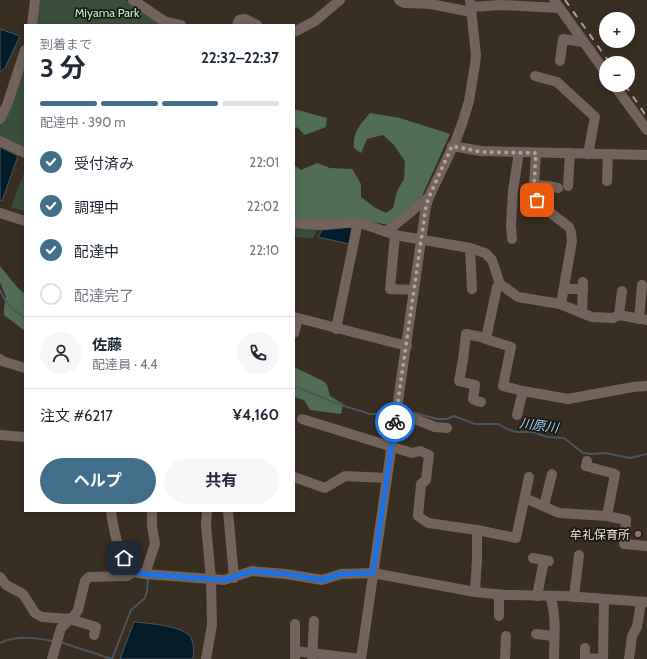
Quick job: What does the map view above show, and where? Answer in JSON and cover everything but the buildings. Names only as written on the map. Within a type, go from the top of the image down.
[{"type":"street","points":[[32,24],[34,0]]},
{"type":"street","points":[[133,0],[164,21],[177,24]]},
{"type":"street","points":[[295,32],[308,26],[340,0]]},
{"type":"street","points":[[399,0],[404,2],[471,6],[557,4],[599,63]]},
{"type":"street","points":[[295,624],[295,655],[360,659],[429,197],[463,121],[469,101],[475,65],[475,44],[471,6]]},
{"type":"street","points":[[237,24],[239,20],[245,19],[255,24]]},
{"type":"street","points":[[560,61],[563,39],[584,42]]},
{"type":"street","points":[[0,118],[7,104],[24,53]]},
{"type":"street","points":[[535,76],[557,82],[595,117],[588,154]]},
{"type":"street","points":[[619,92],[647,130]]},
{"type":"street","points":[[0,141],[24,153]]},
{"type":"street","points":[[452,146],[481,152],[647,155]]},
{"type":"street","points":[[512,239],[511,225],[513,191],[519,152]]},
{"type":"street","points":[[536,153],[534,185],[539,204],[569,227],[571,232],[572,241],[561,304]]},
{"type":"street","points":[[534,185],[563,187],[570,153]]},
{"type":"street","points":[[607,181],[608,154]]},
{"type":"street","points":[[414,290],[390,289],[390,233],[429,197]]},
{"type":"street","points":[[0,213],[24,221]]},
{"type":"street","points":[[336,329],[358,222]]},
{"type":"street","points":[[295,223],[317,225],[358,222],[390,233],[470,248],[485,253],[492,260],[500,284],[518,297],[561,304],[592,317],[613,318],[619,315],[643,320],[642,285]]},
{"type":"street","points":[[470,248],[472,289]]},
{"type":"street","points":[[486,338],[497,287],[500,284]]},
{"type":"street","points":[[564,289],[583,286],[582,313]]},
{"type":"street","points":[[619,315],[622,291]]},
{"type":"street","points":[[296,318],[407,346]]},
{"type":"street","points":[[481,402],[477,402],[473,399],[475,385],[459,381],[466,334],[486,338],[486,340],[511,347],[503,386],[568,399],[633,387],[647,386]]},
{"type":"street","points":[[0,360],[24,368]]},
{"type":"street","points":[[517,415],[523,391]]},
{"type":"street","points":[[397,412],[435,427],[447,428]]},
{"type":"street","points":[[302,420],[412,452],[420,451],[429,455],[426,480],[421,484],[418,516],[428,523],[477,530],[516,538],[529,477]]},
{"type":"street","points":[[0,435],[24,437]]},
{"type":"street","points":[[587,461],[586,466],[615,474],[607,516]]},
{"type":"street","points":[[295,477],[325,488],[345,476],[355,475],[387,478]]},
{"type":"street","points":[[544,506],[552,479]]},
{"type":"street","points":[[525,498],[559,513],[607,516],[626,520],[624,544],[647,546]]},
{"type":"street","points":[[110,512],[115,536],[128,566],[134,572],[147,575],[224,580],[252,571],[286,574],[322,580],[341,574],[373,573],[499,595],[574,597],[644,602],[637,627],[632,636],[630,659]]},
{"type":"street","points":[[147,575],[155,544],[152,526],[152,512]]},
{"type":"street","points":[[206,659],[212,625],[211,579],[206,525],[207,512]]},
{"type":"street","points":[[228,512],[234,578]]},
{"type":"street","points":[[475,592],[477,530]]},
{"type":"street","points":[[574,597],[579,555]]},
{"type":"street","points":[[533,558],[547,560],[537,596]]},
{"type":"street","points":[[52,659],[61,628],[74,616],[78,610],[85,581],[89,577],[127,576],[134,572]]},
{"type":"street","points":[[0,577],[6,585],[23,594],[35,613],[38,615],[42,617],[70,619],[96,627],[94,635]]},
{"type":"street","points":[[499,595],[499,616]]},
{"type":"street","points":[[550,596],[554,616],[554,658]]},
{"type":"street","points":[[585,655],[602,659],[604,599]]},
{"type":"street","points":[[313,656],[314,621]]},
{"type":"street","points":[[536,634],[554,636]]},
{"type":"street","points":[[505,659],[506,636]]},
{"type":"green space","name":"Miyama Park","points":[[40,0],[125,0],[178,24],[35,24]]},
{"type":"green space","points":[[24,64],[24,150],[0,136],[0,125],[7,114]]},
{"type":"green space","points":[[295,109],[327,118],[326,127],[305,135],[297,127],[295,129]]},
{"type":"green space","points":[[370,113],[400,118],[450,134],[422,196],[388,225],[359,219],[312,221],[295,220],[295,166],[301,170],[317,163],[330,168],[352,169],[361,184],[361,197],[374,207],[386,213],[393,208],[397,191],[404,179],[405,161],[393,144],[383,135],[367,139],[361,153],[354,148],[356,133],[360,125]]},
{"type":"green space","points":[[24,173],[24,211],[11,207]]},
{"type":"green space","points":[[295,225],[318,228],[313,238],[295,237]]},
{"type":"green space","points":[[0,266],[24,293],[24,330],[4,315],[6,297],[0,282]]},
{"type":"green space","points":[[295,367],[323,381],[327,385],[330,396],[343,404],[341,414],[310,410],[304,400],[295,397]]},
{"type":"water","points":[[0,29],[20,36],[5,68],[0,72]]},
{"type":"water","points":[[0,147],[18,156],[2,201],[0,200]]},
{"type":"water","points":[[352,227],[349,244],[318,237],[322,230]]},
{"type":"water","points":[[134,622],[163,626],[185,632],[189,635],[193,643],[193,659],[120,659]]},
{"type":"waterway","name":"川原川","points":[[0,290],[4,299],[10,306],[24,317]]},
{"type":"waterway","name":"川原川","points":[[295,386],[338,404],[370,414],[383,414],[393,411]]},
{"type":"waterway","name":"川原川","points":[[407,411],[437,419],[447,419],[454,416],[475,424],[498,424],[516,432],[533,432],[547,437],[564,438],[583,453],[605,453],[630,458],[647,454]]},
{"type":"waterway","points":[[60,642],[112,659],[131,610],[145,598],[148,578]]},
{"type":"waterway","points":[[0,643],[6,640],[20,638],[53,641]]},
{"type":"railway","points":[[565,0],[605,56]]},
{"type":"railway","points":[[630,92],[647,117]]},
{"type":"way so far","points":[[395,422],[426,206],[452,146],[481,152],[536,153],[534,185],[537,200]]},
{"type":"place","name":"牟礼保育所","points":[[638,534]]},
{"type":"route","points":[[124,558],[128,566],[134,572],[170,577],[224,580],[252,571],[327,580],[341,574],[373,573],[395,422]]}]
